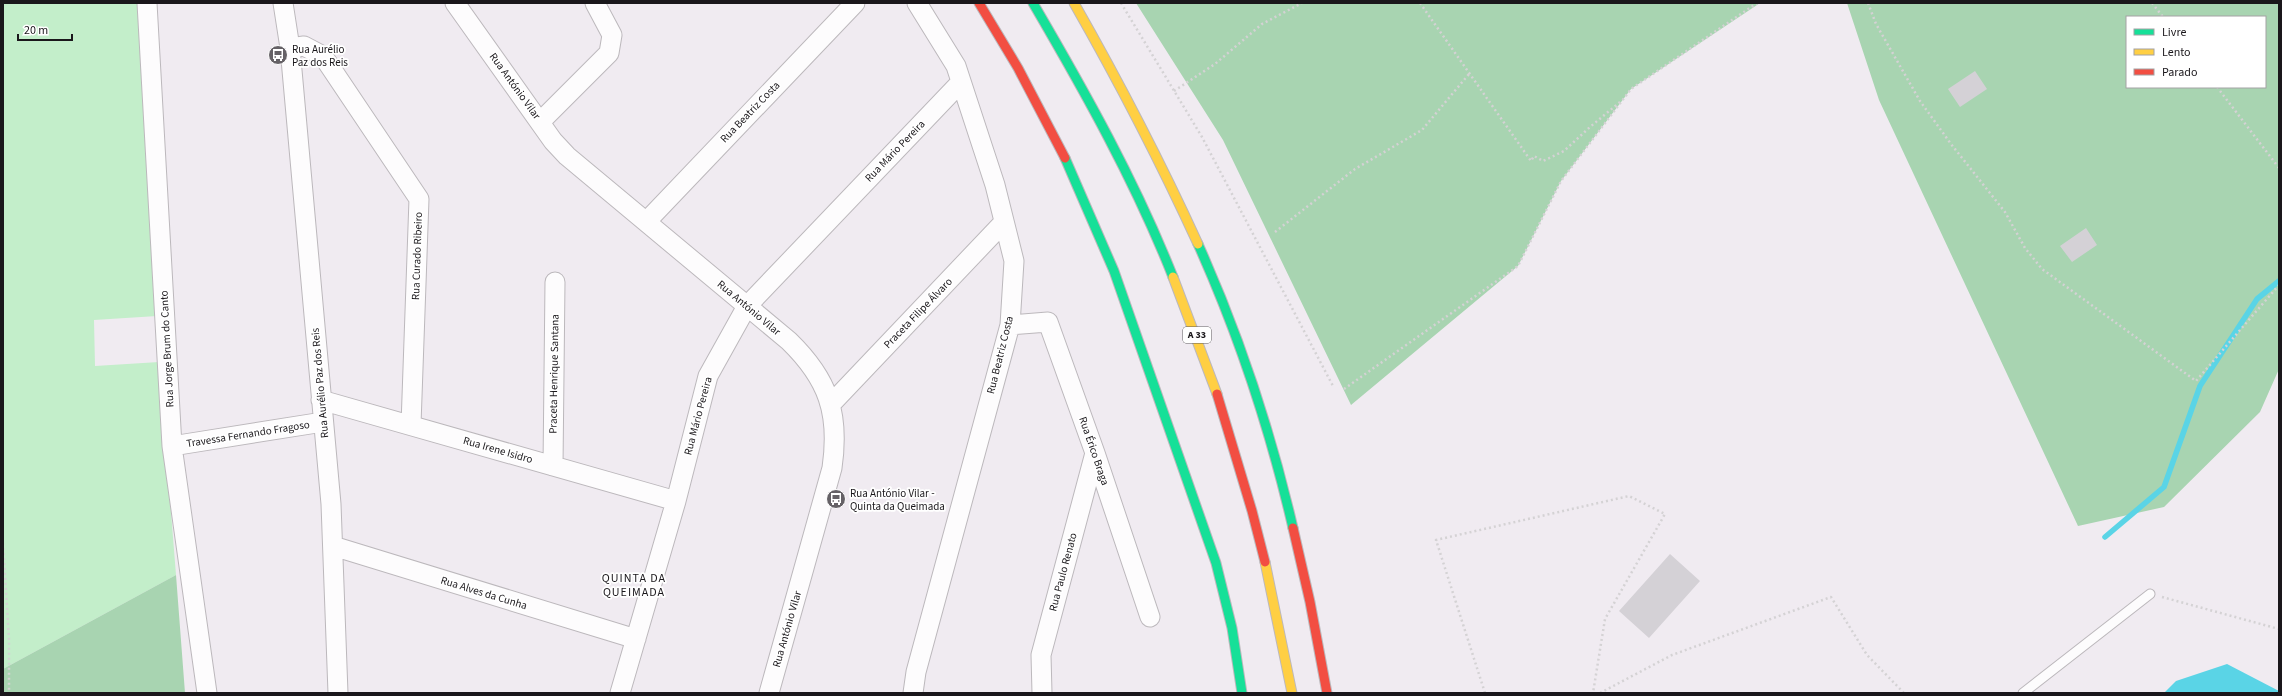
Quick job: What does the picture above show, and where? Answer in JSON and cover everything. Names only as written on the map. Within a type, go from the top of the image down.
[{"type":"main road","points":[[979,3],[1024,76],[1058,141],[1096,224],[1114,271],[1225,592],[1236,642],[1242,693]]},
{"type":"main road","name":"A 33","points":[[1033,3],[1082,86],[1148,218],[1178,285],[1205,356],[1243,476],[1261,543],[1292,693]]},
{"type":"main road","points":[[1074,3],[1125,92],[1160,159],[1191,227],[1242,357],[1287,502],[1309,592],[1327,693]]},
{"type":"main road","points":[[1179,321],[1243,476]]},
{"type":"street","name":"Rua Jorge Brum do Canto","points":[[147,3],[172,446],[207,693]]},
{"type":"street","name":"Rua Aurélio Paz dos Reis","points":[[283,3],[290,48],[324,422],[333,546],[338,693]]},
{"type":"street","name":"Rua António Vilar","points":[[455,3],[540,122],[567,156],[803,354],[826,389],[831,404],[835,449],[832,468],[769,693]]},
{"type":"street","points":[[540,122],[609,53],[612,35],[595,3]]},
{"type":"street","name":"Rua Beatriz Costa","points":[[646,222],[855,3]]},
{"type":"street","name":"Rua Beatriz Costa","points":[[913,693],[920,656],[1010,325],[1014,261],[1004,222],[956,66],[917,3]]},
{"type":"street","name":"Rua Curado Ribeiro","points":[[290,48],[304,46],[323,56],[419,199],[411,426]]},
{"type":"street","name":"Rua Mário Pereira","points":[[620,693],[676,501],[708,376],[747,306],[961,82]]},
{"type":"street","name":"Praceta Filipe Álvaro","points":[[831,404],[1004,222]]},
{"type":"street","name":"Praceta Henrique Santana","points":[[553,466],[555,282]]},
{"type":"street","name":"Rua Érico Braga","points":[[1010,325],[1048,322],[1095,453],[1150,617]]},
{"type":"street","name":"Rua Irene Isidro","points":[[321,400],[676,501]]},
{"type":"street","name":"Travessa Fernando Fragoso","points":[[172,446],[324,422]]},
{"type":"street","name":"Rua Paulo Renato","points":[[1042,693],[1041,655],[1095,453]]},
{"type":"street","name":"Rua Alves da Cunha","points":[[333,546],[636,639]]},
{"type":"lane","points":[[2023,693],[2150,594]]},
{"type":"path","points":[[1121,3],[1202,137],[1333,386]]},
{"type":"path","points":[[1174,91],[1215,64],[1262,24],[1302,3]]},
{"type":"path","points":[[1420,3],[1531,161],[1534,156],[1543,161],[1564,151],[1623,100]]},
{"type":"path","points":[[1344,389],[1518,266],[1561,181],[1631,90],[1757,3]]},
{"type":"path","points":[[1868,3],[1876,24],[1920,100],[1951,144],[2005,212],[2025,248],[2042,269],[2196,381],[2279,285]]},
{"type":"path","points":[[2152,3],[2162,16]]},
{"type":"path","points":[[1276,232],[1355,169],[1422,130],[1469,74]]},
{"type":"path","points":[[2218,88],[2279,168]]},
{"type":"path","points":[[1485,693],[1436,540],[1630,496],[1665,514],[1604,619],[1593,693]]},
{"type":"path","points":[[3,543],[9,639],[9,693]]},
{"type":"path","points":[[2150,594],[2279,629]]},
{"type":"path","points":[[1600,693],[1672,655],[1831,597],[1867,655],[1904,693]]},
{"type":"green space","points":[[3,3],[139,3],[157,316],[94,320],[95,366],[159,362],[176,575],[3,669]]},
{"type":"green space","points":[[1136,3],[1760,3],[1631,89],[1561,181],[1518,266],[1351,405],[1223,140]]},
{"type":"green space","points":[[1847,3],[2279,3],[2279,369],[2260,412],[2164,507],[2078,526],[1879,100]]},
{"type":"green space","points":[[176,575],[185,693],[3,693],[3,669]]},
{"type":"water","points":[[2227,664],[2279,691],[2279,693],[2164,693],[2176,681]]},
{"type":"building","points":[[1975,71],[1987,89],[1960,107],[1948,89]]},
{"type":"building","points":[[2086,228],[2097,245],[2072,262],[2060,246]]},
{"type":"building","points":[[1670,554],[1700,581],[1649,638],[1619,611]]},
{"type":"waterway","points":[[2105,537],[2164,487],[2200,386],[2257,299],[2279,281]]},
{"type":"traffic: fast","points":[[1033,3],[1126,172],[1173,277]]},
{"type":"traffic: fast","points":[[1065,158],[1114,271],[1216,563],[1232,628],[1242,693]]},
{"type":"traffic: fast","points":[[1198,244],[1240,348],[1264,420],[1293,528]]},
{"type":"traffic: slow","points":[[1074,3],[1139,122],[1198,244]]},
{"type":"traffic: slow","points":[[1173,277],[1217,394]]},
{"type":"traffic: slow","points":[[1265,562],[1292,693]]},
{"type":"traffic: jam","points":[[979,3],[1018,68],[1065,158]]},
{"type":"traffic: jam","points":[[1217,394],[1252,511],[1265,562]]},
{"type":"traffic: jam","points":[[1293,528],[1310,602],[1327,693]]},
{"type":"place","name":"Rua Aurélio Paz dos Reis","points":[[278,55]]},
{"type":"place","name":"Rua António Vilar - Quinta da Queimada","points":[[836,499]]},
{"type":"district","name":"QUINTA DA QUEIMADA","points":[[634,585]]}]
